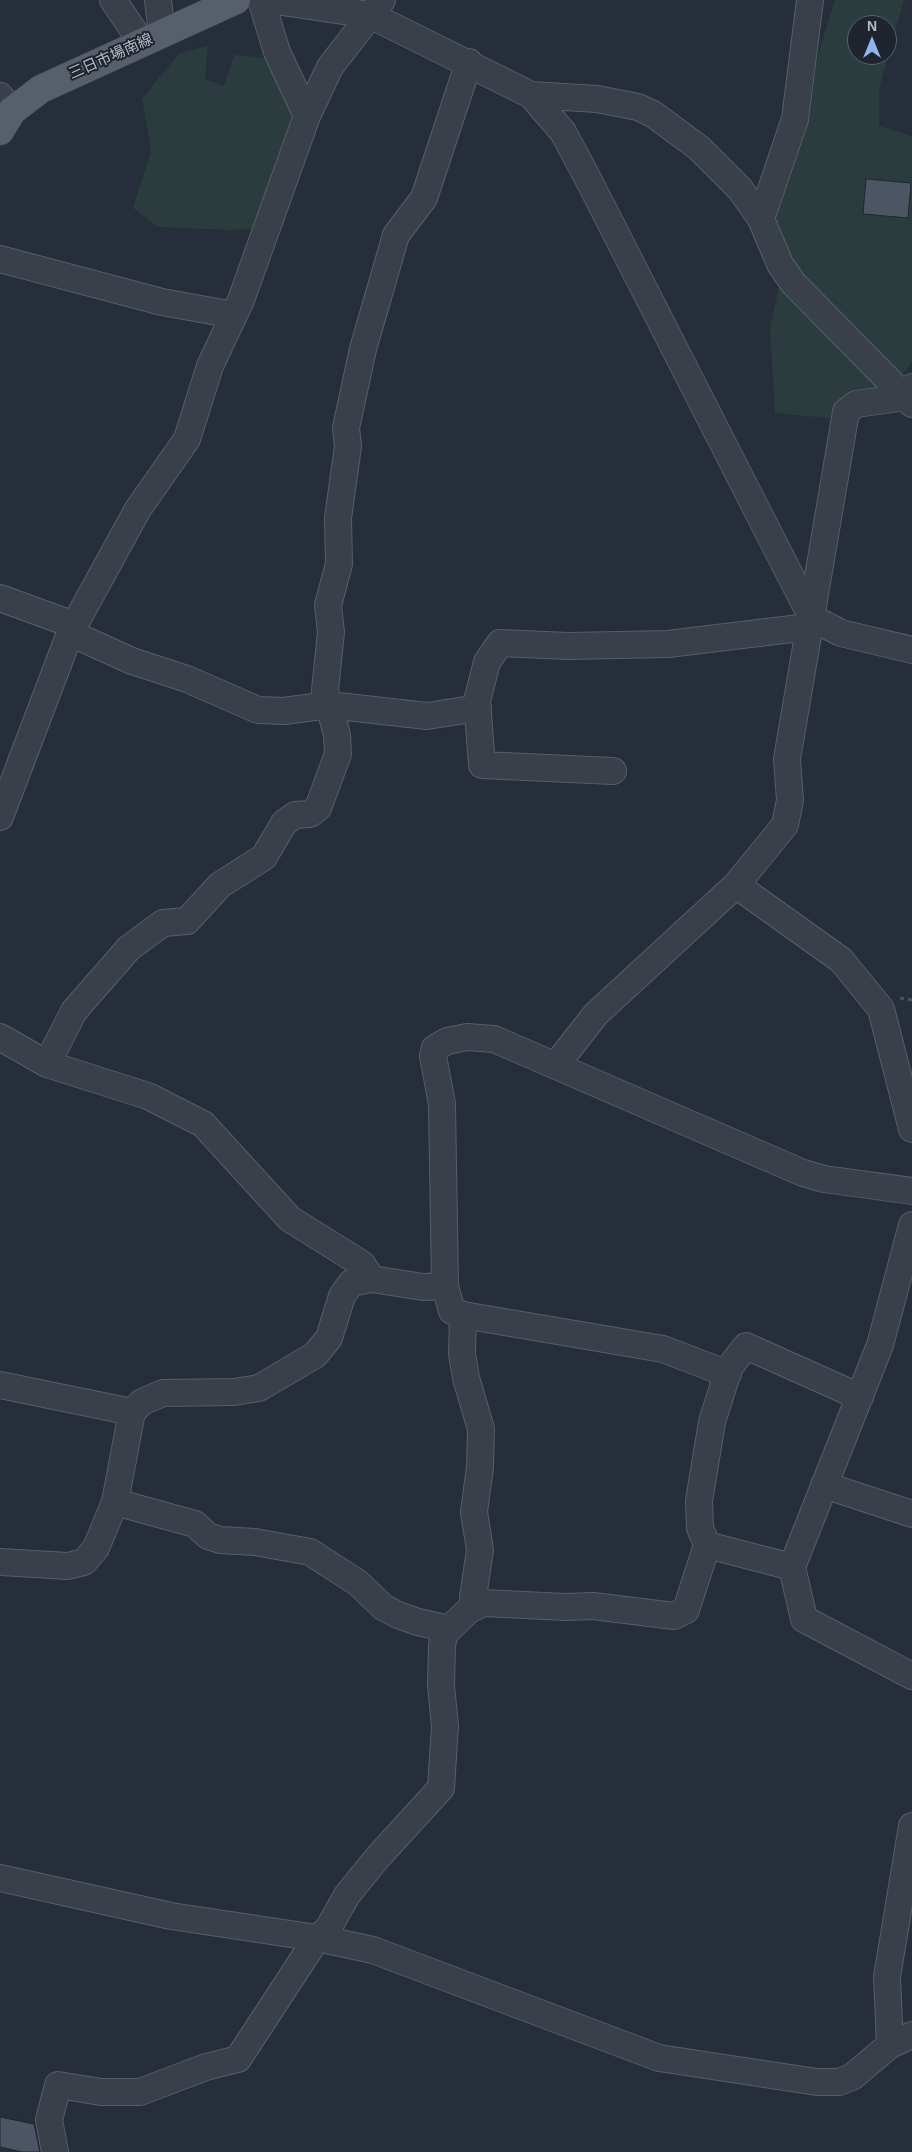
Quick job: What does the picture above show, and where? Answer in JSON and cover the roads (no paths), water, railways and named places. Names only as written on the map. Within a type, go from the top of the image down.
[{"type":"main road","name":"三日市場南線","points":[[4,113],[41,88],[236,0]]},
{"type":"street","points":[[113,0],[152,38]]},
{"type":"street","points":[[152,38],[158,0]]},
{"type":"street","points":[[261,0],[276,52],[307,116]]},
{"type":"street","points":[[269,0],[376,7],[469,62],[531,95],[563,132],[586,175],[810,622]]},
{"type":"street","points":[[761,218],[795,119],[810,0]]},
{"type":"street","points":[[0,817],[72,629],[138,509],[186,439],[210,366],[234,315],[307,116],[330,67],[376,7]]},
{"type":"street","points":[[47,1064],[74,1011],[129,948],[164,922],[186,921],[220,885],[264,857],[284,823],[295,815],[310,814],[318,808],[338,754],[337,735],[325,690],[331,632],[328,605],[339,564],[338,518],[348,446],[346,428],[363,349],[396,235],[424,198],[469,62]]},
{"type":"street","points":[[531,95],[597,99],[638,107],[653,114],[700,148],[740,189],[761,218],[780,264],[793,283],[910,396]]},
{"type":"street","points":[[0,259],[162,302],[234,315]]},
{"type":"street","points":[[556,1064],[596,1014],[736,885],[786,825],[790,800],[787,759],[846,412],[856,404],[910,396]]},
{"type":"street","points":[[0,598],[72,629],[132,661],[187,679],[258,710],[284,711],[329,705],[427,716],[478,708]]},
{"type":"street","points":[[613,771],[482,765],[477,701],[487,662],[500,643],[568,646],[668,644],[810,622],[841,633],[912,650]]},
{"type":"street","points":[[736,885],[841,960],[881,1009],[912,1129]]},
{"type":"street","points":[[0,1037],[47,1064],[148,1096],[203,1124],[290,1220],[362,1264],[372,1280]]},
{"type":"street","points":[[728,1374],[663,1349],[463,1315],[452,1311],[445,1286],[442,1104],[433,1056],[436,1048],[447,1041],[467,1037],[494,1039],[556,1064],[803,1173],[824,1179],[912,1191]]},
{"type":"street","points":[[912,1225],[880,1345],[792,1568],[804,1620],[912,1676]]},
{"type":"street","points":[[0,1562],[68,1566],[84,1562],[96,1548],[115,1502],[132,1412],[142,1402],[164,1393],[234,1392],[259,1388],[315,1355],[329,1338],[342,1296],[351,1282],[372,1280],[424,1286],[445,1286]]},
{"type":"street","points":[[463,1315],[462,1354],[466,1378],[481,1429],[480,1467],[474,1512],[480,1550],[473,1597],[474,1608]]},
{"type":"street","points":[[55,2152],[49,2120],[58,2086],[101,2092],[140,2092],[206,2067],[238,2059],[317,1938],[328,1929],[348,1895],[378,1857],[442,1788],[445,1726],[441,1685],[442,1645],[445,1633],[449,1629],[483,1603],[565,1608],[593,1606],[674,1616],[686,1610],[707,1545],[700,1528],[699,1501],[712,1422],[728,1374],[746,1346],[860,1397]]},
{"type":"street","points":[[0,1385],[132,1412]]},
{"type":"street","points":[[824,1485],[912,1514]]},
{"type":"street","points":[[115,1502],[195,1524],[208,1536],[220,1540],[255,1542],[310,1552],[358,1583],[383,1606],[418,1622],[449,1629]]},
{"type":"street","points":[[707,1545],[792,1568]]},
{"type":"street","points":[[0,1878],[172,1916],[317,1938],[372,1950],[659,2058],[817,2082],[839,2082],[852,2078],[901,2040],[886,1977],[912,1826]]}]
